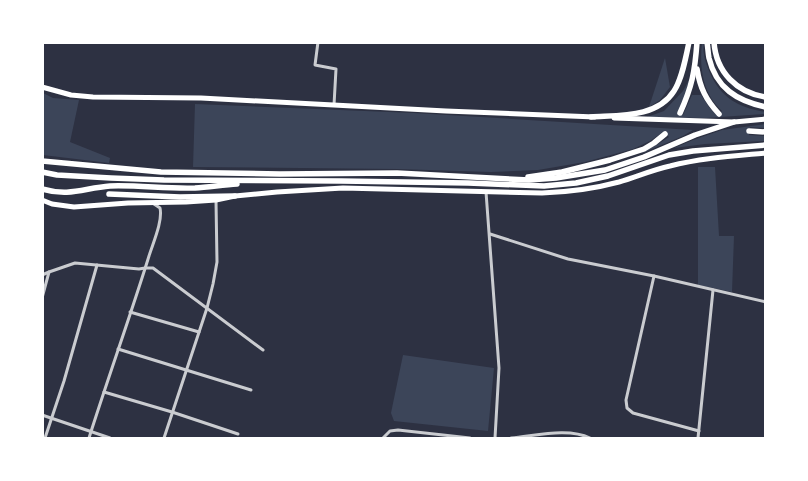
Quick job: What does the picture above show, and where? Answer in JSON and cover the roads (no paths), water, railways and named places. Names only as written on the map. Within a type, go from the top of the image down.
[{"type":"highway","points":[[591,117],[639,113],[650,110],[665,101],[674,92],[679,82],[689,42]]},
{"type":"highway","points":[[680,113],[692,83],[697,42]]},
{"type":"highway","points":[[707,42],[709,58],[719,81],[738,98],[754,105],[766,107]]},
{"type":"highway","points":[[714,42],[718,62],[731,81],[746,92],[766,96]]},
{"type":"highway","points":[[696,54],[696,66],[702,88],[710,105],[719,114]]},
{"type":"highway","points":[[42,161],[161,172],[397,173],[529,180],[556,178],[605,170],[734,122]]},
{"type":"highway","points":[[750,131],[766,132]]},
{"type":"highway","points":[[502,178],[533,176],[589,166],[644,149],[665,134]]},
{"type":"highway","points":[[42,172],[75,176],[164,180],[341,180],[544,186],[576,183],[608,176],[669,155],[693,151],[766,145]]},
{"type":"highway","points":[[42,189],[51,192],[71,193],[108,186],[194,188],[281,181]]},
{"type":"highway","points":[[109,194],[180,197],[235,196]]},
{"type":"main road","points":[[42,88],[70,95],[93,97],[201,98],[734,122],[766,119]]},
{"type":"main road","points":[[42,200],[52,204],[74,207],[216,200],[277,192],[343,188],[542,193],[577,191],[621,181],[672,165],[766,153]]},
{"type":"street","points":[[318,42],[315,65],[336,69],[334,105]]},
{"type":"street","points":[[486,192],[499,368],[495,438]]},
{"type":"street","points":[[164,438],[207,308],[213,284],[217,262],[216,200]]},
{"type":"street","points":[[88,438],[160,220],[161,210],[158,206],[149,203]]},
{"type":"street","points":[[490,234],[568,259],[654,276],[766,302]]},
{"type":"street","points":[[42,275],[75,264],[139,269],[153,268],[263,350]]},
{"type":"street","points":[[44,438],[64,381],[97,265]]},
{"type":"street","points":[[42,298],[49,272]]},
{"type":"street","points":[[654,276],[626,400],[627,408],[633,414],[699,431]]},
{"type":"street","points":[[698,438],[713,290]]},
{"type":"street","points":[[130,312],[199,332]]},
{"type":"street","points":[[118,349],[251,390]]},
{"type":"street","points":[[104,392],[238,434]]},
{"type":"street","points":[[42,415],[110,438]]},
{"type":"street","points":[[383,438],[390,431],[398,430],[455,438],[470,438]]},
{"type":"street","points":[[511,438],[559,433],[590,438]]}]
